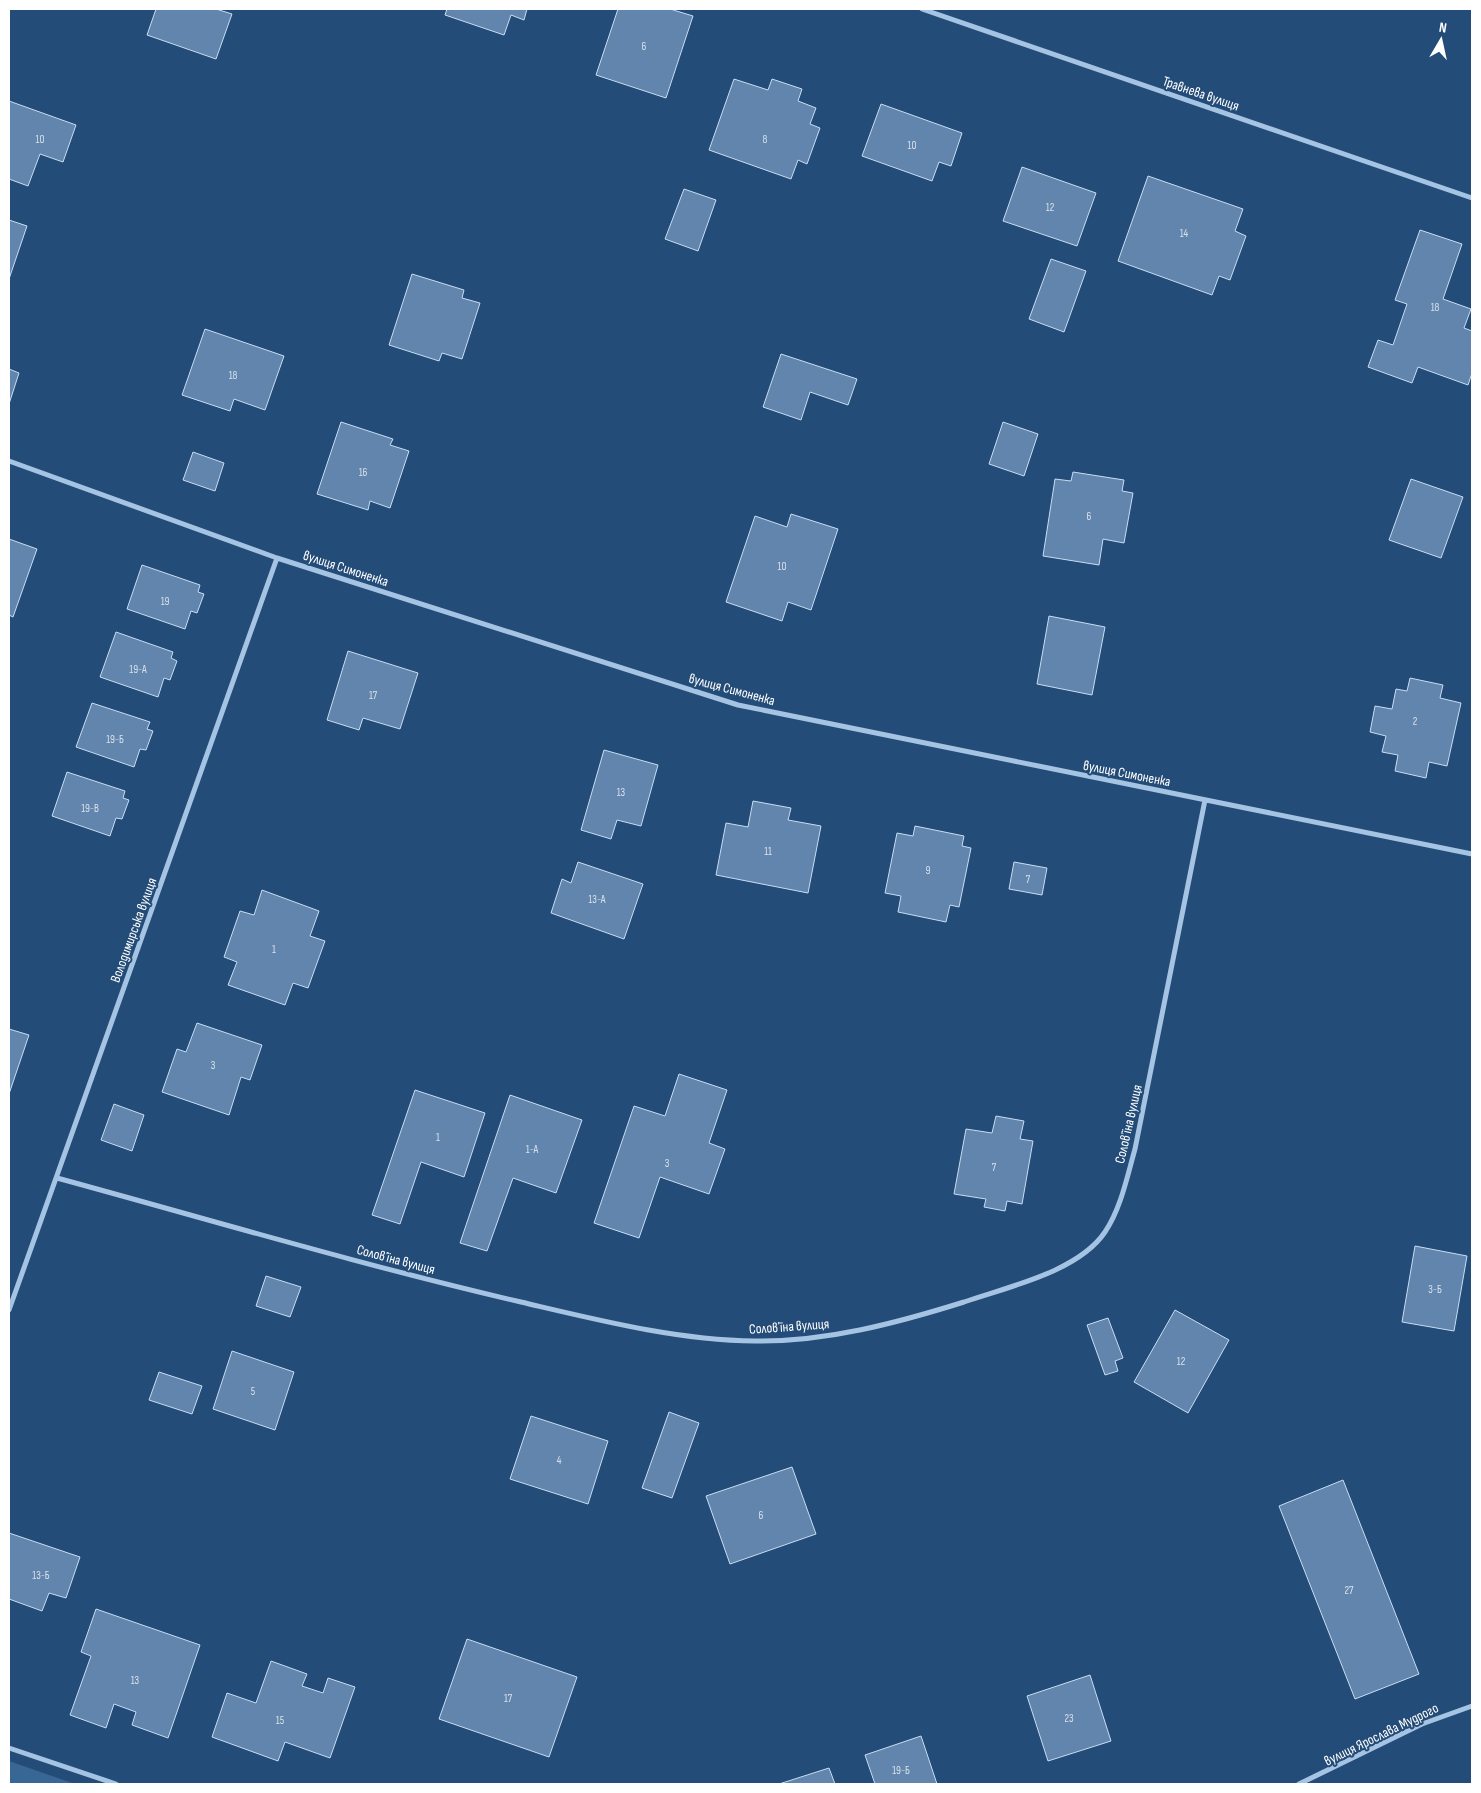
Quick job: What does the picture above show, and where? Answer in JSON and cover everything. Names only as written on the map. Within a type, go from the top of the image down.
[{"type":"street","name":"Травнева вулиця","points":[[922,9],[1472,198]]},
{"type":"street","name":"вулиця Симоненка","points":[[9,461],[277,558],[738,705],[1472,854]]},
{"type":"street","name":"Володимирська вулиця","points":[[9,1310],[277,558]]},
{"type":"street","name":"Соловʼїна вулиця","points":[[57,1178],[445,1284],[674,1336],[755,1342],[815,1338],[909,1319],[1040,1277],[1086,1253],[1104,1233],[1118,1205],[1135,1149],[1205,800]]},
{"type":"street","name":"вулиця Ярослава Мудрого","points":[[1299,1784],[1312,1782],[1422,1724],[1472,1706]]},
{"type":"street","points":[[9,1748],[116,1784]]},
{"type":"shaded area","points":[[9,1761],[75,1784],[9,1784]]},
{"type":"building","points":[[156,9],[216,9],[232,14],[216,59],[147,35]]},
{"type":"building","points":[[447,9],[527,9],[524,20],[511,15],[504,35],[445,15]]},
{"type":"building","points":[[618,9],[670,9],[693,16],[666,98],[596,75]]},
{"type":"building","points":[[734,79],[768,90],[772,79],[802,89],[798,101],[816,108],[810,124],[820,128],[807,164],[798,160],[791,179],[709,150]]},
{"type":"building","points":[[9,101],[76,125],[63,162],[40,154],[28,186],[9,179]]},
{"type":"building","points":[[881,104],[962,133],[951,166],[939,162],[932,181],[862,156]]},
{"type":"building","points":[[1022,167],[1096,193],[1077,246],[1003,221]]},
{"type":"building","points":[[1148,176],[1243,209],[1235,231],[1246,236],[1230,280],[1219,276],[1212,295],[1118,261]]},
{"type":"building","points":[[684,189],[716,200],[698,251],[665,239]]},
{"type":"building","points":[[9,220],[27,226],[9,279]]},
{"type":"building","points":[[1420,230],[1462,244],[1443,299],[1471,309],[1464,328],[1472,331],[1472,373],[1468,385],[1418,367],[1412,383],[1368,367],[1378,340],[1393,345],[1407,304],[1395,300]]},
{"type":"building","points":[[1051,259],[1086,271],[1064,332],[1029,319]]},
{"type":"building","points":[[412,274],[464,290],[462,298],[480,303],[462,359],[442,353],[439,361],[389,345]]},
{"type":"building","points":[[205,329],[284,356],[265,410],[234,399],[230,411],[182,395]]},
{"type":"building","points":[[781,354],[857,379],[848,405],[810,392],[801,420],[763,407]]},
{"type":"building","points":[[9,369],[19,373],[9,404]]},
{"type":"building","points":[[341,422],[393,439],[390,445],[409,451],[390,508],[370,501],[368,510],[317,494]]},
{"type":"building","points":[[1003,422],[1038,434],[1024,476],[989,464]]},
{"type":"building","points":[[193,452],[224,463],[215,491],[183,480]]},
{"type":"building","points":[[1073,472],[1124,480],[1122,491],[1133,493],[1124,543],[1103,539],[1099,565],[1043,556],[1055,479],[1071,481]]},
{"type":"building","points":[[1411,479],[1463,497],[1441,558],[1389,540]]},
{"type":"building","points":[[791,514],[838,529],[811,610],[788,602],[782,621],[726,602],[755,516],[787,527]]},
{"type":"building","points":[[9,539],[37,549],[13,617],[9,615]]},
{"type":"building","points":[[142,565],[200,585],[198,592],[204,594],[197,613],[191,611],[185,629],[127,609]]},
{"type":"building","points":[[1049,616],[1105,627],[1092,695],[1037,684]]},
{"type":"building","points":[[116,632],[173,652],[171,658],[177,661],[170,680],[164,678],[158,697],[100,677]]},
{"type":"building","points":[[348,651],[418,673],[400,729],[363,718],[359,730],[327,720]]},
{"type":"building","points":[[1410,678],[1443,685],[1440,698],[1461,703],[1447,766],[1429,762],[1426,778],[1395,771],[1398,755],[1382,752],[1386,736],[1370,732],[1375,706],[1392,709],[1396,689],[1407,691]]},
{"type":"building","points":[[92,703],[150,722],[147,729],[153,731],[146,750],[140,749],[134,767],[76,747]]},
{"type":"building","points":[[604,750],[658,765],[641,826],[617,820],[611,839],[581,830]]},
{"type":"building","points":[[67,772],[125,791],[123,798],[129,800],[122,819],[116,818],[110,836],[52,816]]},
{"type":"building","points":[[753,801],[791,808],[788,820],[821,826],[808,893],[716,875],[726,823],[748,827]]},
{"type":"building","points":[[915,826],[964,836],[962,846],[971,848],[959,907],[950,905],[946,922],[898,912],[901,896],[885,893],[897,833],[913,836]]},
{"type":"building","points":[[578,862],[643,884],[624,939],[551,913],[562,879],[571,883]]},
{"type":"building","points":[[1014,862],[1047,868],[1042,895],[1009,889]]},
{"type":"building","points":[[262,890],[319,911],[310,936],[325,941],[308,988],[293,983],[285,1005],[228,985],[237,962],[224,957],[240,911],[254,915]]},
{"type":"building","points":[[197,1023],[262,1045],[250,1080],[241,1077],[229,1115],[162,1092],[177,1049],[186,1052]]},
{"type":"building","points":[[9,1029],[29,1035],[9,1094]]},
{"type":"building","points":[[679,1074],[727,1090],[709,1143],[725,1149],[709,1194],[660,1177],[639,1238],[594,1223],[634,1106],[665,1116]]},
{"type":"building","points":[[415,1090],[485,1113],[464,1177],[421,1162],[400,1224],[372,1215]]},
{"type":"building","points":[[510,1095],[582,1120],[556,1193],[513,1178],[487,1251],[460,1243]]},
{"type":"building","points":[[114,1104],[144,1115],[132,1151],[101,1140]]},
{"type":"building","points":[[996,1116],[1024,1121],[1020,1139],[1033,1141],[1022,1204],[1007,1201],[1005,1211],[984,1207],[986,1199],[954,1194],[966,1129],[992,1133]]},
{"type":"building","points":[[1415,1246],[1467,1256],[1454,1331],[1402,1322]]},
{"type":"building","points":[[266,1276],[301,1287],[290,1317],[256,1306]]},
{"type":"building","points":[[1175,1310],[1229,1340],[1188,1413],[1134,1382]]},
{"type":"building","points":[[1108,1318],[1123,1358],[1115,1361],[1118,1371],[1105,1375],[1087,1325]]},
{"type":"building","points":[[232,1351],[294,1372],[275,1430],[213,1409]]},
{"type":"building","points":[[159,1372],[202,1386],[192,1414],[149,1400]]},
{"type":"building","points":[[669,1412],[699,1423],[672,1498],[642,1488]]},
{"type":"building","points":[[531,1416],[608,1441],[588,1504],[510,1479]]},
{"type":"building","points":[[792,1467],[816,1534],[730,1564],[706,1496]]},
{"type":"building","points":[[1343,1480],[1419,1674],[1355,1699],[1279,1506]]},
{"type":"building","points":[[9,1533],[80,1557],[66,1598],[49,1593],[42,1611],[9,1599]]},
{"type":"building","points":[[96,1609],[200,1645],[168,1738],[132,1725],[136,1712],[114,1704],[106,1728],[70,1715],[91,1656],[81,1652]]},
{"type":"building","points":[[467,1639],[577,1677],[549,1757],[439,1719]]},
{"type":"building","points":[[271,1661],[307,1674],[302,1686],[323,1693],[328,1678],[355,1687],[330,1758],[285,1742],[278,1761],[212,1737],[227,1693],[256,1703]]},
{"type":"building","points":[[1090,1675],[1111,1741],[1048,1761],[1027,1696]]},
{"type":"building","points":[[921,1736],[937,1784],[875,1784],[865,1755]]},
{"type":"building","points":[[829,1768],[835,1784],[779,1784]]}]
